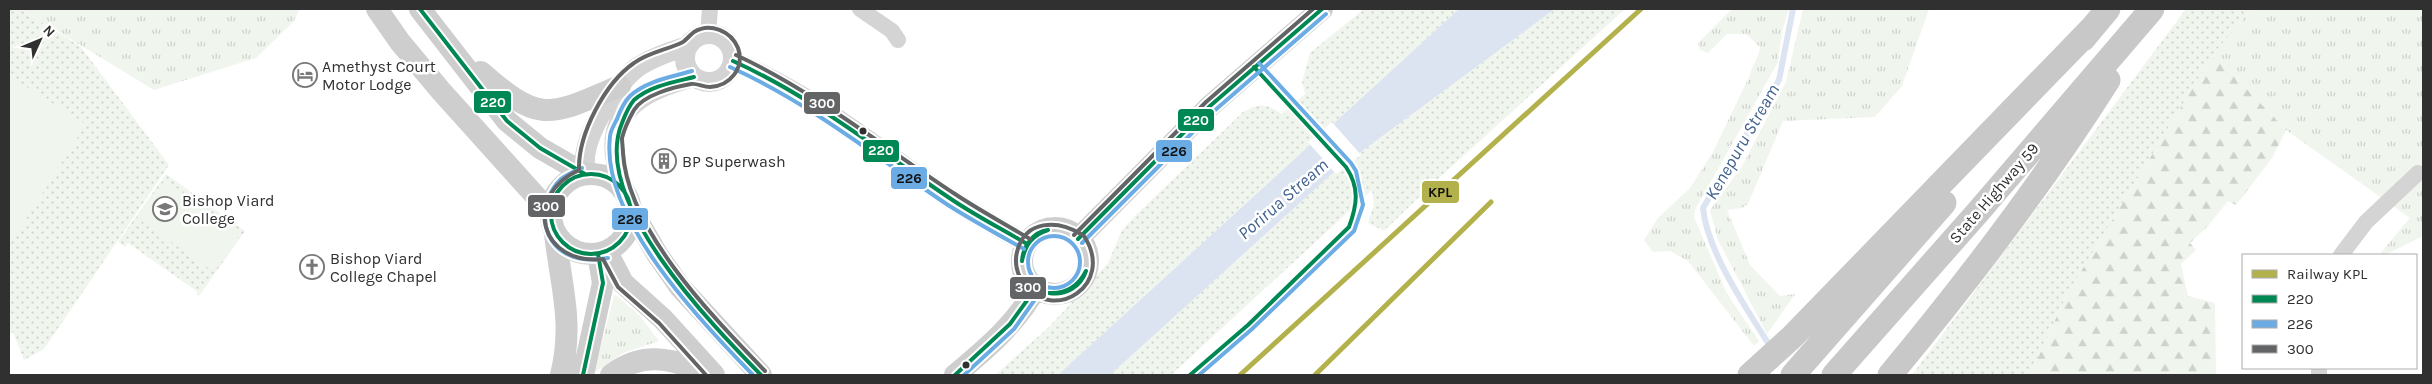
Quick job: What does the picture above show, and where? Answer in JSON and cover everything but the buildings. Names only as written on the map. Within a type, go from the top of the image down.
[{"type":"main road","points":[[378,9],[400,42],[429,77],[550,212]]},
{"type":"main road","points":[[420,9],[508,122],[540,148],[585,174]]},
{"type":"main road","points":[[1078,239],[1210,106],[1322,9]]},
{"type":"main road","name":"State Highway 59","points":[[1834,375],[1978,212],[2152,9]]},
{"type":"main road","points":[[1752,373],[1792,337],[2101,18]]},
{"type":"main road","name":"State Highway 59","points":[[1800,368],[1980,162],[2101,18]]},
{"type":"main road","points":[[440,34],[504,93],[524,106],[544,112],[561,109],[620,86]]},
{"type":"main road","points":[[1890,375],[1934,322],[2052,164],[2109,79],[2118,49]]},
{"type":"main road","points":[[561,375],[568,341],[568,317],[550,212],[552,201],[561,187],[574,177],[585,174],[597,174],[609,178],[629,202],[657,254],[680,287],[760,375]]},
{"type":"main road","points":[[555,234],[563,244],[574,251],[586,255],[602,253],[619,243],[628,230],[629,202]]},
{"type":"main road","points":[[1051,229],[1066,231],[1078,239],[1085,249],[1088,262],[1085,274],[1078,285],[1067,292],[1054,294],[1036,288],[1026,278],[1022,264],[1027,244],[1037,233],[1051,229]]},
{"type":"main road","points":[[583,375],[602,283],[602,253]]},
{"type":"main road","points":[[602,253],[623,283],[663,319],[714,375]]},
{"type":"main road","points":[[955,375],[1007,330],[1024,311],[1036,288]]},
{"type":"main road","points":[[611,375],[634,362],[651,358],[679,362],[714,375]]},
{"type":"street","points":[[708,34],[710,9]]},
{"type":"street","points":[[860,9],[892,31],[898,40]]},
{"type":"street","points":[[585,174],[586,151],[594,127],[620,86],[638,67],[665,53],[688,46],[700,36],[708,34],[715,35],[727,42],[733,54],[731,68],[721,79],[708,82],[694,77],[685,60],[688,46]]},
{"type":"street","points":[[733,61],[777,81],[802,95],[941,193],[1027,244]]},
{"type":"street","points":[[629,202],[616,162],[615,138],[621,121],[630,105],[649,92],[694,77]]},
{"type":"street","points":[[2342,254],[2366,222],[2418,173]]},
{"type":"green space","points":[[9,9],[21,9],[81,47],[169,165],[44,349],[24,360],[13,332],[9,334]]},
{"type":"green space","points":[[21,9],[300,9],[293,22],[256,58],[154,90]]},
{"type":"green space","points":[[1364,9],[1459,9],[1058,375],[995,375],[1049,327],[1108,263],[1122,230],[1136,215],[1243,112],[1254,107],[1267,106],[1282,114],[1305,94],[1302,82],[1310,53]]},
{"type":"green space","points":[[1555,9],[1625,9],[1440,177],[1384,231],[1368,223],[1374,204],[1372,190],[1171,375],[1110,375],[1335,171]]},
{"type":"green space","points":[[1732,9],[1789,9],[1782,31],[1778,62],[1695,210],[1694,217],[1727,294],[1759,341],[1754,346],[1688,261],[1670,251],[1653,252],[1644,240],[1658,218],[1690,188],[1713,152],[1758,54],[1760,47],[1746,34],[1727,34],[1708,53],[1700,50],[1698,43]]},
{"type":"green space","points":[[1803,9],[1929,9],[1902,86],[1875,117],[1783,121],[1748,204],[1742,208],[1727,210],[1750,265],[1780,296],[1795,294],[1767,334],[1718,240],[1710,210],[1741,168],[1786,82]]},
{"type":"green space","points":[[2186,9],[2252,9],[2213,54],[2066,296],[2030,375],[1912,375]]},
{"type":"green space","points":[[2252,9],[2423,9],[2423,236],[2387,254],[2380,254],[2410,218],[2286,130],[2213,54]]},
{"type":"green space","points":[[2213,54],[2286,130],[2272,158],[2236,205],[2228,201],[2208,226],[2190,243],[2196,250],[2181,264],[2188,296],[2215,303],[2216,375],[2030,375],[2066,296]]},
{"type":"green space","points":[[9,76],[86,124],[9,246]]},
{"type":"green space","points":[[166,174],[245,231],[199,296],[196,294],[198,292],[128,243],[125,247],[118,242]]},
{"type":"green space","points":[[165,180],[241,234],[214,272],[137,218]]},
{"type":"green space","points":[[616,295],[640,316],[659,341],[623,353],[594,373],[614,296]]},
{"type":"water","name":"Porirua Stream","points":[[1459,9],[1555,9],[1335,171],[1110,375],[1058,375]]},
{"type":"pier","points":[[1332,122],[1361,155],[1336,174],[1308,142]]},
{"type":"waterway","name":"Kenepuru Stream","points":[[1772,349],[1720,262],[1706,225],[1703,208],[1779,80],[1793,9]]},
{"type":"rail line","name":"KPL","points":[[1240,375],[1641,9]]},
{"type":"rail line","name":"KPL","points":[[1315,375],[1491,202]]},
{"type":"transit line","name":"220","points":[[420,9],[507,121],[540,148],[585,174]]},
{"type":"transit line","name":"300","points":[[1074,235],[1206,102],[1313,9]]},
{"type":"transit line","name":"220","points":[[1078,239],[1210,106],[1322,9]]},
{"type":"transit line","name":"226","points":[[1082,243],[1214,111],[1326,14]]},
{"type":"transit line","name":"300","points":[[706,375],[659,323],[618,287],[603,259],[582,258],[565,252],[553,241],[546,227],[545,212],[550,196],[561,182],[579,170],[583,141],[588,126],[595,110],[613,83],[623,72],[640,59],[683,42],[694,32],[707,28],[719,30],[735,42],[740,55],[734,75],[717,86],[707,87],[691,84],[652,96],[638,105],[622,138],[628,183],[640,212],[656,242],[676,271],[722,325],[765,371]]},
{"type":"transit line","name":"300","points":[[736,55],[821,103],[955,194],[1030,239]]},
{"type":"transit line","name":"220","points":[[733,61],[791,91],[960,205],[1027,244]]},
{"type":"transit line","name":"226","points":[[1199,375],[1252,329],[1354,231],[1363,205],[1356,171],[1351,163],[1259,63]]},
{"type":"transit line","name":"226","points":[[730,67],[788,97],[948,205],[1024,249]]},
{"type":"transit line","name":"220","points":[[1190,375],[1248,325],[1349,227],[1354,211],[1356,197],[1354,182],[1346,167],[1254,67]]},
{"type":"transit line","name":"226","points":[[692,71],[651,83],[630,96],[622,107],[611,132],[611,168],[621,200],[637,233],[658,266],[707,327],[753,375]]},
{"type":"transit line","name":"220","points":[[694,77],[647,91],[630,105],[622,123],[617,154],[623,188],[639,223],[661,259],[714,325],[761,375]]},
{"type":"transit line","name":"226","points":[[582,168],[563,177],[554,188],[546,209],[545,220],[547,230],[559,249],[569,255],[588,260],[608,258]]},
{"type":"transit line","name":"220","points":[[583,174],[599,174],[620,185],[631,206],[631,214],[631,222],[620,243],[599,254],[583,254],[569,248],[557,236],[551,222],[551,206],[557,192],[569,180],[583,174]]},
{"type":"transit line","name":"300","points":[[1081,234],[1072,229],[1053,225],[1043,225],[1027,233],[1021,241],[1016,256],[1017,269],[1024,284],[1036,295],[1050,300],[1064,299],[1077,293],[1087,283],[1092,270],[1092,254],[1084,236]]},
{"type":"transit line","name":"220","points":[[1022,261],[1024,250],[1033,237],[1048,230]]},
{"type":"transit line","name":"220","points":[[1022,261],[1030,241],[1048,230]]},
{"type":"transit line","name":"226","points":[[1054,236],[1064,238],[1072,244],[1078,252],[1080,262],[1078,272],[1072,280],[1064,286],[1054,288],[1044,286],[1036,280],[1030,272],[1028,262],[1030,252],[1036,244],[1044,238],[1054,236]]},
{"type":"transit line","name":"220","points":[[583,375],[603,283],[598,254]]},
{"type":"transit line","name":"220","points":[[1049,293],[1066,291],[1075,285],[1086,271]]},
{"type":"transit line","name":"220","points":[[1049,293],[1061,293],[1072,289],[1084,277],[1086,271]]},
{"type":"transit line","name":"220","points":[[955,375],[1010,324],[1036,288]]},
{"type":"transit line","name":"226","points":[[964,375],[1014,329],[1041,291]]},
{"type":"place","name":"Amethyst Court Motor Lodge","points":[[305,75]]},
{"type":"place","name":"BP Superwash","points":[[664,161]]},
{"type":"place","name":"Bishop Viard College","points":[[165,209]]},
{"type":"place","name":"Bishop Viard College Chapel","points":[[312,267]]}]
